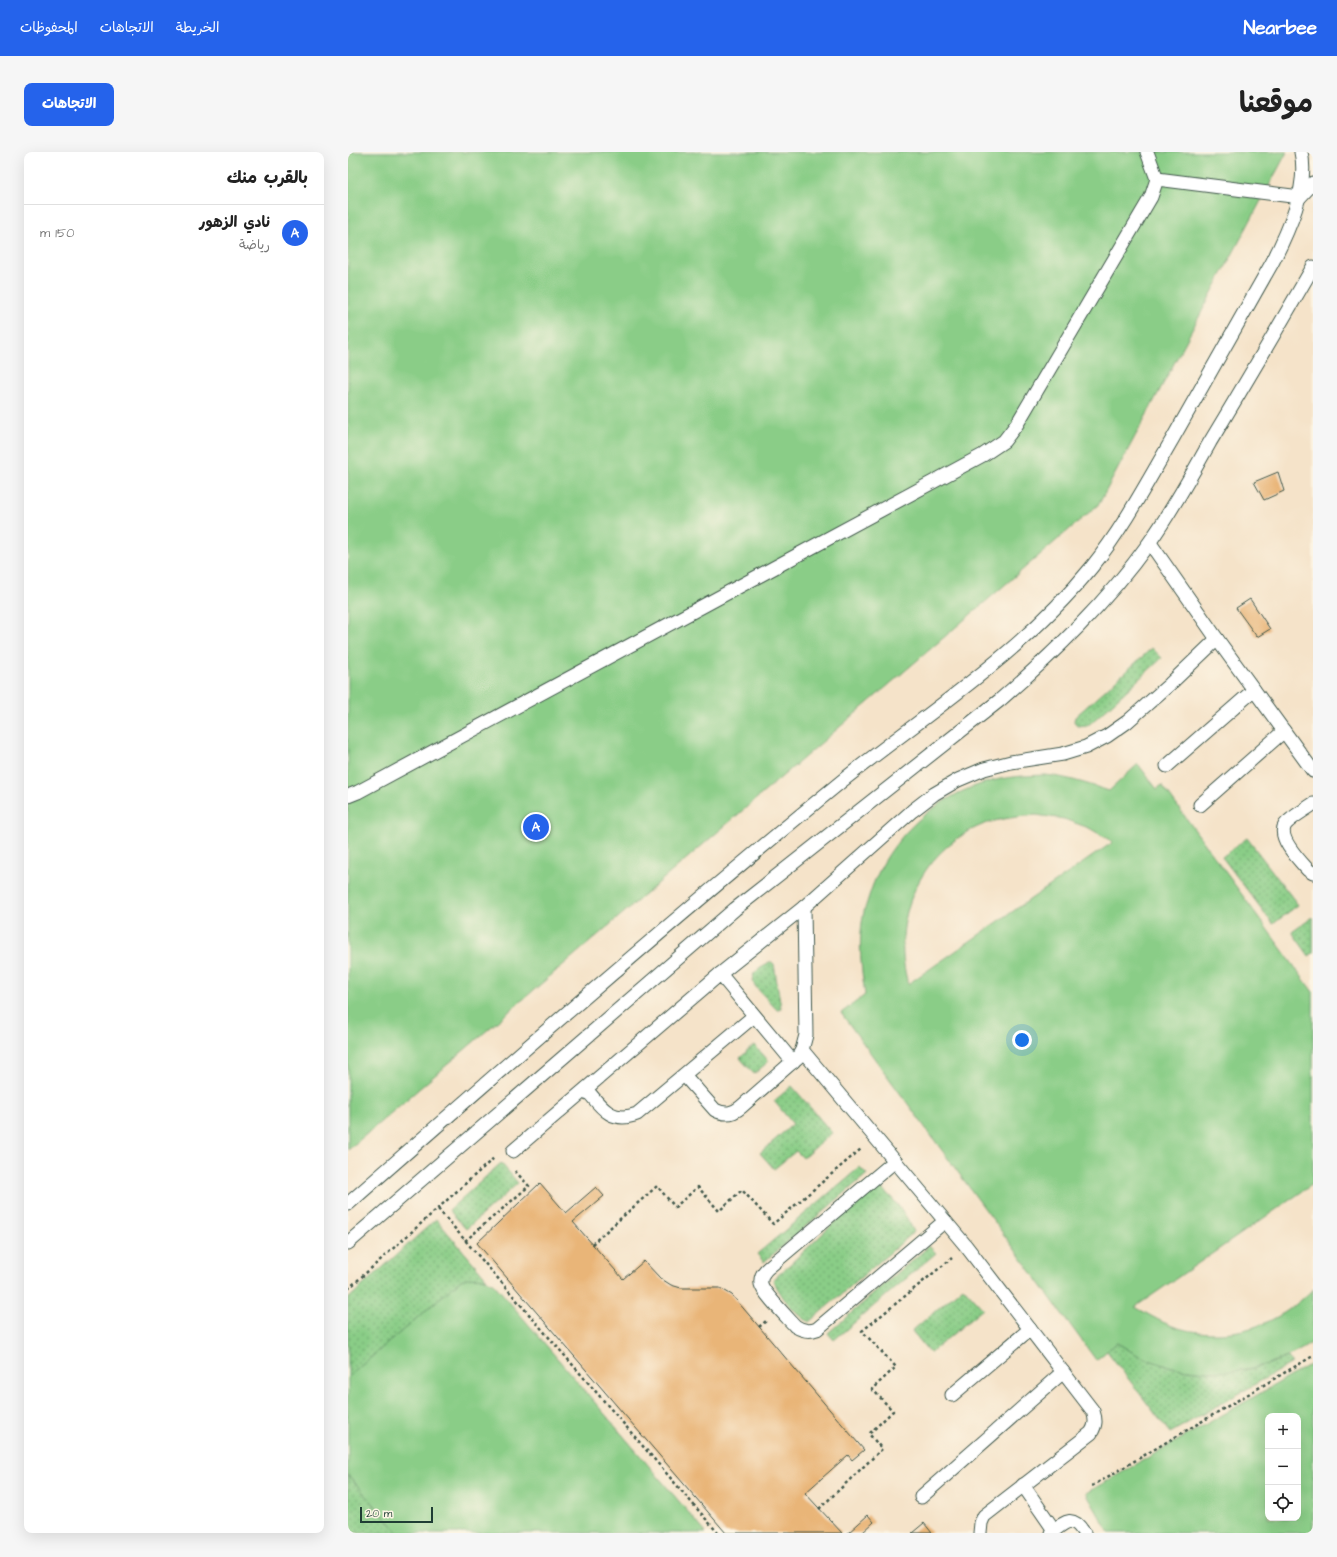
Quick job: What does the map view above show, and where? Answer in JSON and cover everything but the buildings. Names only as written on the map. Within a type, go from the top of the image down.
[{"type":"lane","points":[[348,796],[365,789],[976,459],[1004,441],[1017,424],[1151,197],[1157,179],[1147,152]]},
{"type":"lane","points":[[348,1204],[560,1018],[844,780],[1009,652],[1061,603],[1093,566],[1141,493],[1284,241],[1300,197],[1303,170],[1301,152]]},
{"type":"lane","points":[[1157,179],[1300,197]]},
{"type":"lane","points":[[1300,197],[1313,183]]},
{"type":"lane","points":[[348,1243],[736,908],[1000,700],[1042,663],[1080,625],[1116,585],[1150,543],[1313,267]]},
{"type":"lane","points":[[1150,543],[1217,639],[1313,771]]},
{"type":"lane","points":[[513,1152],[720,974],[804,907],[912,810],[934,794],[958,780],[984,769],[1011,762],[1063,754],[1086,747],[1107,736],[1127,722],[1217,639]]},
{"type":"lane","points":[[1167,766],[1254,690]]},
{"type":"lane","points":[[1200,805],[1284,731]]},
{"type":"lane","points":[[1313,804],[1285,825],[1283,831],[1283,838],[1308,870],[1313,873]]},
{"type":"lane","points":[[684,1075],[715,1110],[721,1113],[728,1113],[736,1111],[793,1062],[802,1050],[806,1035],[804,907]]},
{"type":"lane","points":[[720,974],[793,1062]]},
{"type":"lane","points":[[586,1089],[609,1114],[628,1118],[637,1114],[754,1016]]},
{"type":"lane","points":[[802,1050],[945,1221],[1093,1411],[1096,1420],[1095,1427],[1091,1433],[984,1516],[981,1523],[980,1533]]},
{"type":"lane","points":[[895,1161],[769,1266],[762,1277],[761,1283],[767,1294],[795,1326],[806,1331],[817,1329],[945,1221]]},
{"type":"lane","points":[[952,1395],[1030,1329]]},
{"type":"lane","points":[[921,1497],[1063,1372]]},
{"type":"lane","points":[[1023,1485],[1052,1532],[1065,1522],[1073,1521],[1079,1525],[1084,1533]]},
{"type":"path","points":[[348,1289],[499,1154]]},
{"type":"path","points":[[592,1244],[657,1186],[676,1207],[698,1187],[719,1211],[742,1190],[773,1224],[852,1157]]},
{"type":"path","points":[[465,1240],[529,1186],[509,1165]]},
{"type":"path","points":[[438,1209],[718,1533]]},
{"type":"path","points":[[819,1509],[882,1450],[869,1434],[893,1412],[872,1389],[896,1367],[862,1331],[946,1263]]},
{"type":"path","points":[[759,1327],[763,1323]]},
{"type":"path","points":[[1092,1486],[1313,1356]]},
{"type":"green space","points":[[348,152],[1287,152],[1099,504],[348,1150]]},
{"type":"green space","points":[[1152,648],[1162,658],[1092,722],[1088,725],[1077,726],[1074,721],[1075,717]]},
{"type":"green space","points":[[1138,764],[1157,789],[1162,785],[1313,992],[1313,1184],[1135,1307],[1164,1322],[1182,1329],[1219,1333],[1253,1327],[1269,1321],[1285,1313],[1313,1289],[1313,1342],[1294,1353],[1273,1362],[1252,1368],[1208,1372],[1187,1370],[1144,1358],[1117,1343],[1096,1360],[841,1013],[865,995],[862,974],[861,927],[869,896],[879,872],[892,850],[909,830],[928,812],[949,798],[973,787],[998,780],[1024,776],[1045,775],[1061,777],[1109,791]],"holes":[[[1036,815],[1064,819],[1089,828],[1113,842],[908,984],[903,960],[903,936],[907,912],[915,890],[926,870],[941,852],[960,837],[982,825],[996,821]]]},
{"type":"green space","points":[[1247,838],[1298,905],[1273,924],[1222,857]]},
{"type":"green space","points":[[1313,917],[1313,953],[1309,956],[1292,932]]},
{"type":"green space","points":[[769,962],[774,964],[781,1008],[779,1010],[777,1010],[752,981],[754,973]]},
{"type":"green space","points":[[754,1045],[769,1061],[754,1074],[740,1058]]},
{"type":"green space","points":[[792,1086],[832,1133],[803,1158],[796,1151],[774,1169],[760,1153],[793,1124],[774,1101]]},
{"type":"green space","points":[[501,1163],[518,1183],[466,1229],[449,1210]]},
{"type":"green space","points":[[860,1167],[867,1174],[764,1262],[757,1254]]},
{"type":"green space","points":[[876,1184],[898,1205],[914,1232],[809,1322],[788,1304],[773,1280]]},
{"type":"green space","points":[[436,1219],[487,1279],[474,1277],[461,1280],[348,1377],[348,1299]]},
{"type":"green space","points":[[929,1246],[936,1253],[834,1340],[828,1333]]},
{"type":"green space","points":[[469,1277],[482,1278],[494,1284],[706,1533],[399,1533],[348,1475],[348,1377],[461,1280]]},
{"type":"green space","points":[[963,1287],[983,1309],[930,1353],[912,1331]]},
{"type":"green space","points":[[1117,1343],[1133,1353],[1158,1363],[1201,1372],[1230,1372],[1244,1370],[1263,1366],[1288,1357],[1292,1363],[1170,1433],[1107,1351]]},
{"type":"green space","points":[[1313,1363],[1313,1533],[1109,1533],[1086,1493]]},
{"type":"green space","points":[[348,1475],[399,1533],[348,1533]]},
{"type":"place","name":"نادي الزهور","points":[[536,827]]}]
